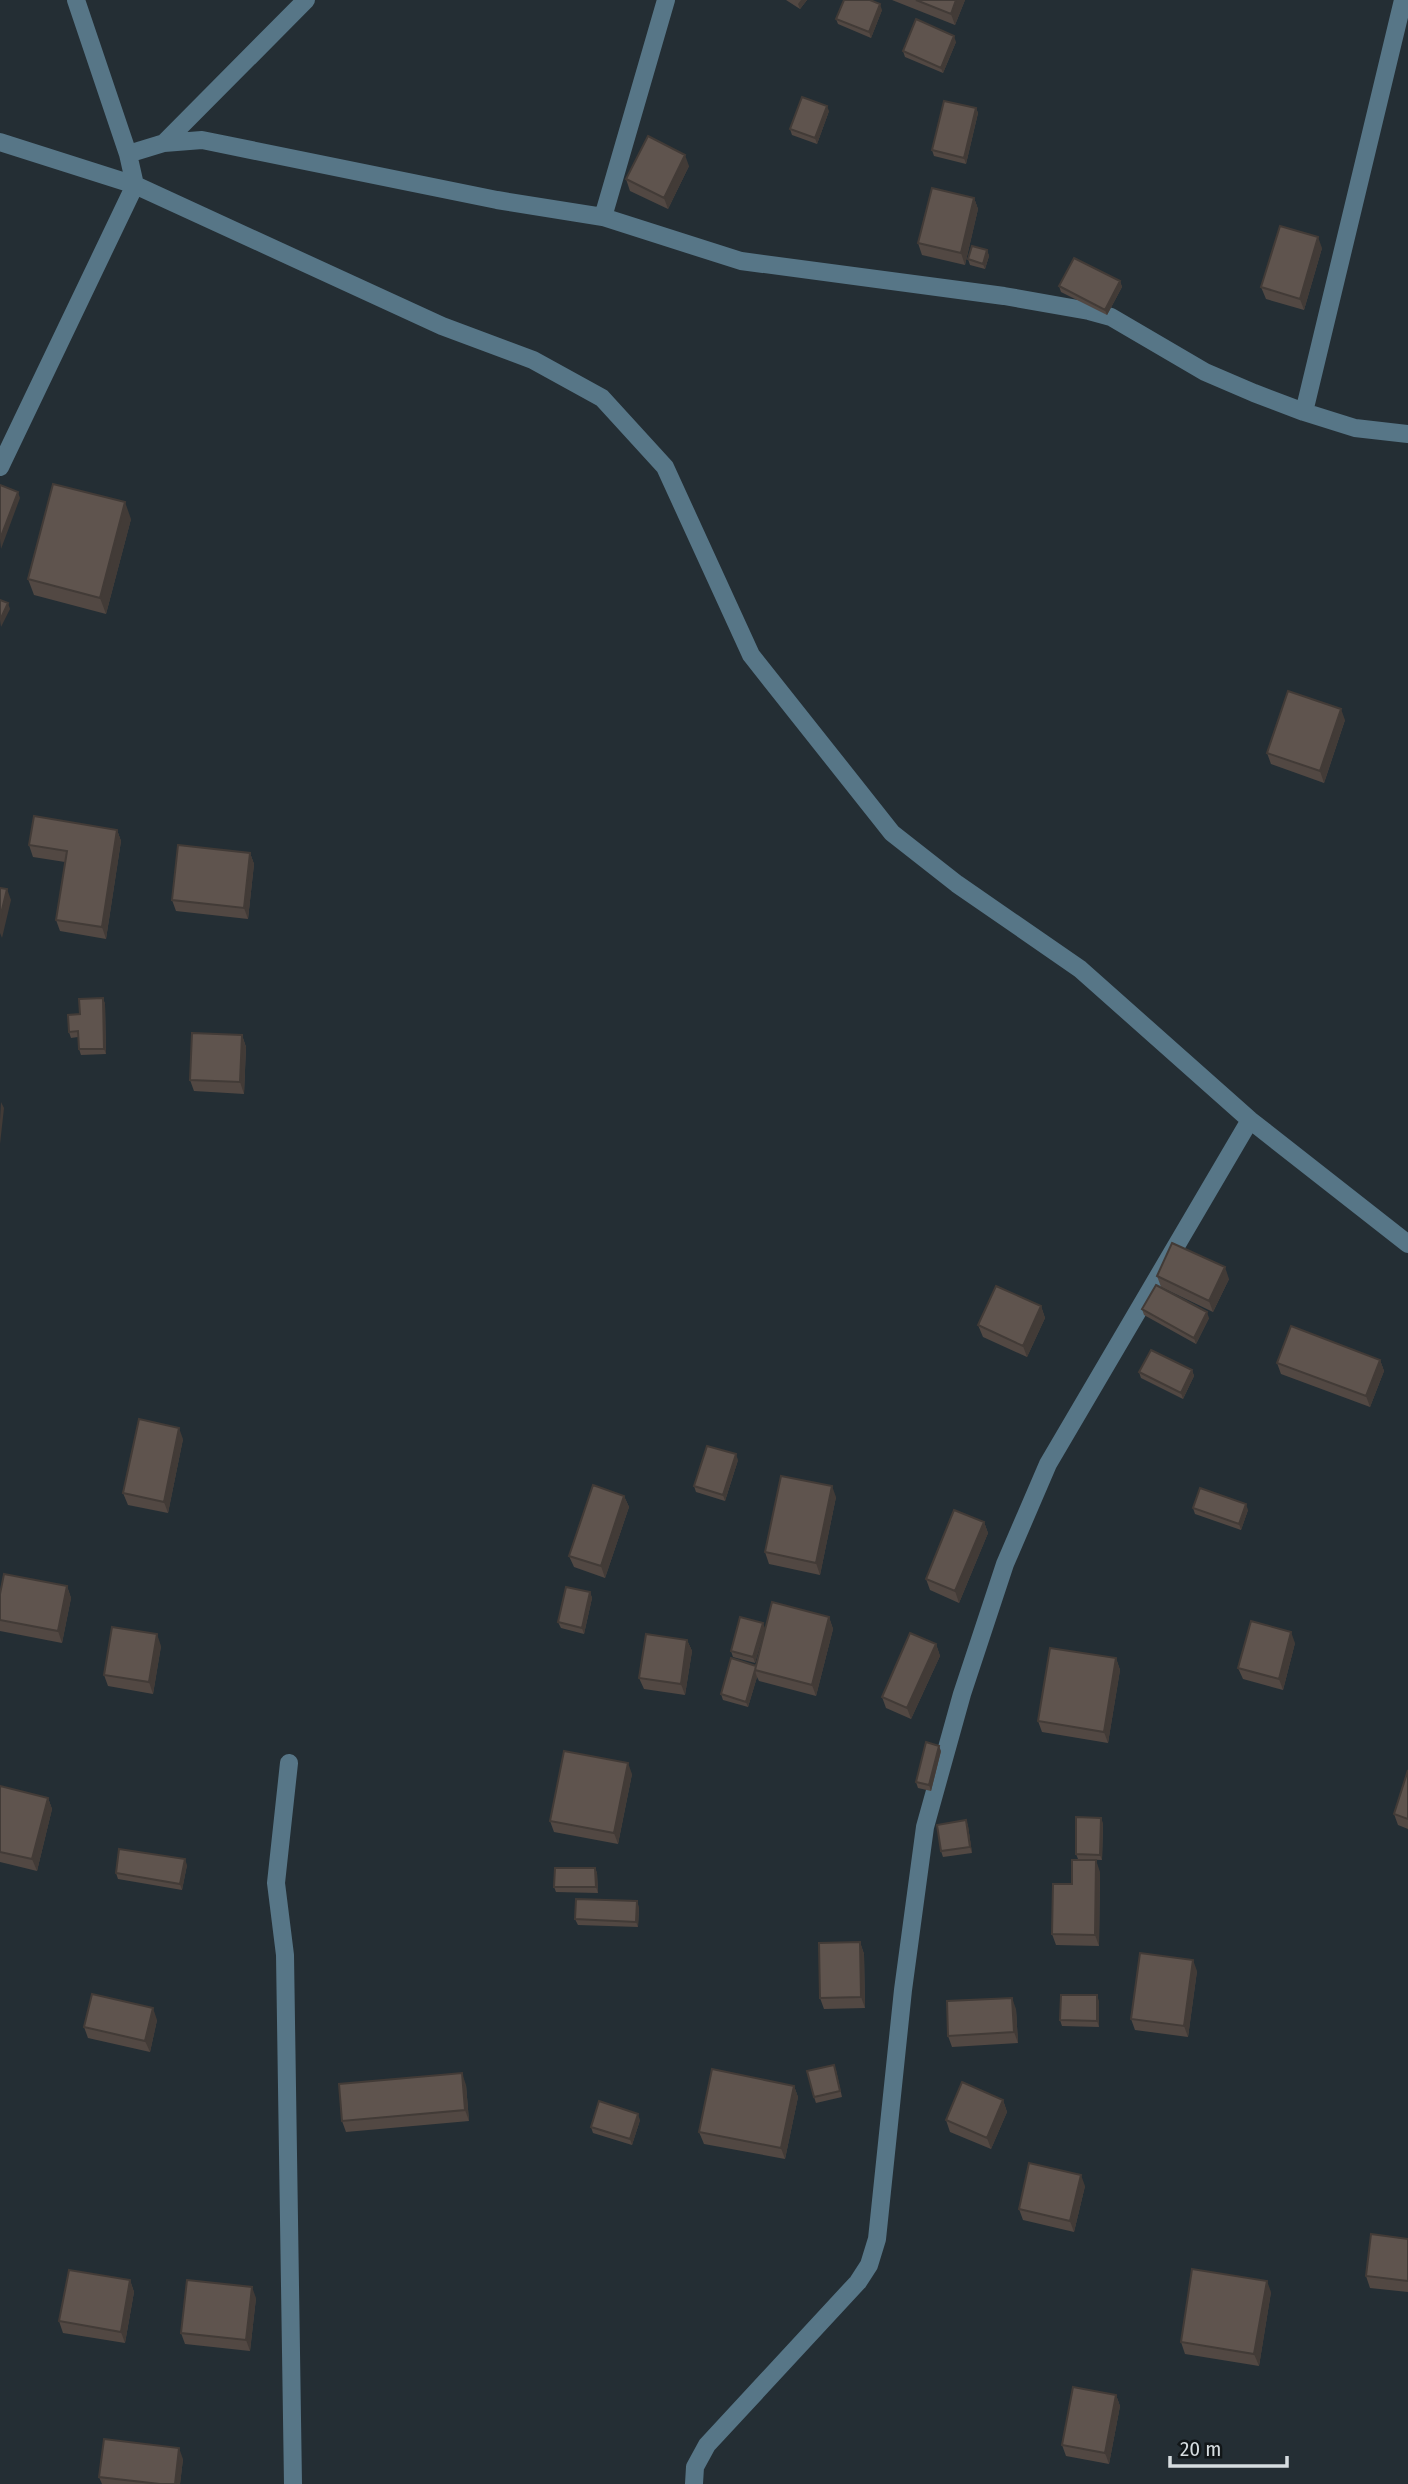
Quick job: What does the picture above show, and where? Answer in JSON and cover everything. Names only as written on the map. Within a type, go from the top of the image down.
[{"type":"street","points":[[0,467],[135,185],[128,154],[76,0]]},
{"type":"street","points":[[164,143],[306,0]]},
{"type":"street","points":[[603,218],[666,0]]},
{"type":"street","points":[[1304,412],[1403,0]]},
{"type":"street","points":[[128,154],[164,143],[202,140],[497,200],[603,218],[741,261],[1004,296],[1088,311],[1111,317],[1205,372],[1304,412],[1355,428],[1408,434]]},
{"type":"street","points":[[0,142],[135,185],[442,326],[533,360],[602,398],[665,467],[751,655],[892,833],[957,884],[1080,969],[1250,1120],[1408,1244]]},
{"type":"street","points":[[694,2484],[695,2467],[707,2445],[858,2282],[869,2265],[877,2239],[903,1990],[925,1827],[962,1694],[1005,1564],[1048,1464],[1250,1120]]},
{"type":"street","points":[[289,1763],[276,1883],[285,1955],[293,2484]]},
{"type":"building","points":[[844,0],[870,0],[880,4],[869,32],[836,19]]},
{"type":"building","points":[[916,0],[956,0],[951,14]]},
{"type":"building","points":[[916,19],[954,36],[941,68],[903,51]]},
{"type":"building","points":[[802,97],[827,106],[815,138],[790,129]]},
{"type":"building","points":[[944,101],[976,108],[964,158],[932,150]]},
{"type":"building","points":[[648,136],[685,155],[664,198],[626,179]]},
{"type":"building","points":[[932,188],[974,198],[961,253],[918,243]]},
{"type":"building","points":[[1280,226],[1318,237],[1300,299],[1261,287]]},
{"type":"building","points":[[972,246],[987,250],[983,264],[968,259]]},
{"type":"building","points":[[1074,258],[1120,281],[1105,310],[1059,286]]},
{"type":"building","points":[[53,484],[125,502],[100,598],[28,579]]},
{"type":"building","points":[[0,485],[18,492],[0,539]]},
{"type":"building","points":[[0,600],[8,603],[0,620]]},
{"type":"building","points":[[1288,691],[1341,709],[1320,771],[1267,753]]},
{"type":"building","points":[[34,816],[117,830],[102,927],[56,920],[67,851],[29,845]]},
{"type":"building","points":[[178,845],[250,853],[244,908],[172,900]]},
{"type":"building","points":[[0,888],[7,889],[0,918]]},
{"type":"building","points":[[103,998],[104,1049],[79,1049],[78,1031],[69,1032],[68,1015],[80,1014],[79,999]]},
{"type":"building","points":[[192,1033],[242,1035],[240,1082],[190,1080]]},
{"type":"building","points":[[1172,1243],[1225,1267],[1209,1301],[1157,1276]]},
{"type":"building","points":[[1156,1285],[1207,1312],[1194,1338],[1142,1309]]},
{"type":"building","points":[[996,1286],[1041,1306],[1023,1346],[978,1325]]},
{"type":"building","points":[[1291,1326],[1380,1360],[1366,1396],[1277,1363]]},
{"type":"building","points":[[1151,1350],[1192,1370],[1181,1393],[1139,1372]]},
{"type":"building","points":[[139,1419],[179,1428],[164,1502],[123,1493]]},
{"type":"building","points":[[707,1446],[736,1454],[723,1495],[694,1486]]},
{"type":"building","points":[[781,1476],[832,1486],[816,1563],[765,1552]]},
{"type":"building","points":[[593,1485],[624,1496],[601,1566],[569,1556]]},
{"type":"building","points":[[1200,1488],[1246,1504],[1239,1524],[1193,1508]]},
{"type":"building","points":[[954,1510],[984,1522],[955,1591],[926,1579]]},
{"type":"building","points":[[4,1574],[67,1586],[58,1631],[0,1620],[0,1594]]},
{"type":"building","points":[[566,1587],[590,1592],[582,1628],[558,1622]]},
{"type":"building","points":[[772,1602],[829,1617],[812,1685],[755,1670]]},
{"type":"building","points":[[740,1617],[763,1623],[753,1657],[731,1651]]},
{"type":"building","points":[[1251,1621],[1291,1632],[1279,1679],[1238,1668]]},
{"type":"building","points":[[112,1627],[157,1634],[149,1682],[104,1675]]},
{"type":"building","points":[[910,1633],[936,1644],[907,1708],[882,1697]]},
{"type":"building","points":[[646,1634],[687,1640],[681,1684],[639,1678]]},
{"type":"building","points":[[1050,1648],[1116,1658],[1104,1732],[1038,1721]]},
{"type":"building","points":[[731,1658],[756,1666],[746,1702],[721,1694]]},
{"type":"building","points":[[926,1742],[939,1746],[929,1785],[916,1782]]},
{"type":"building","points":[[564,1751],[628,1763],[614,1833],[550,1821]]},
{"type":"building","points":[[1408,1770],[1408,1819],[1394,1814]]},
{"type":"building","points":[[0,1786],[48,1798],[32,1859],[0,1852]]},
{"type":"building","points":[[1076,1817],[1101,1818],[1100,1855],[1076,1854]]},
{"type":"building","points":[[966,1820],[970,1847],[941,1851],[937,1825]]},
{"type":"building","points":[[119,1849],[185,1859],[180,1884],[116,1873]]},
{"type":"building","points":[[1072,1860],[1096,1860],[1095,1935],[1052,1934],[1053,1884],[1072,1884]]},
{"type":"building","points":[[555,1868],[595,1868],[596,1887],[554,1887]]},
{"type":"building","points":[[576,1899],[637,1901],[636,1922],[575,1919]]},
{"type":"building","points":[[860,1942],[861,1997],[820,1998],[819,1943]]},
{"type":"building","points":[[1140,1953],[1193,1960],[1184,2026],[1131,2019]]},
{"type":"building","points":[[92,1994],[153,2008],[145,2041],[84,2027]]},
{"type":"building","points":[[1061,1995],[1097,1995],[1097,2021],[1060,2020]]},
{"type":"building","points":[[1012,1998],[1014,2032],[948,2036],[947,2001]]},
{"type":"building","points":[[834,2065],[840,2091],[814,2097],[807,2071]]},
{"type":"building","points":[[712,2069],[794,2086],[781,2148],[699,2132]]},
{"type":"building","points":[[462,2073],[465,2110],[342,2121],[339,2084]]},
{"type":"building","points":[[962,2082],[1003,2100],[987,2138],[946,2120]]},
{"type":"building","points":[[599,2101],[638,2114],[630,2139],[591,2127]]},
{"type":"building","points":[[1029,2163],[1081,2175],[1070,2221],[1019,2209]]},
{"type":"building","points":[[1371,2234],[1408,2239],[1408,2281],[1366,2276]]},
{"type":"building","points":[[1192,2269],[1267,2281],[1254,2354],[1181,2342]]},
{"type":"building","points":[[69,2270],[130,2280],[121,2332],[59,2321]]},
{"type":"building","points":[[187,2280],[252,2287],[246,2340],[181,2333]]},
{"type":"building","points":[[1073,2387],[1116,2395],[1105,2453],[1062,2445]]},
{"type":"building","points":[[104,2439],[179,2448],[175,2484],[99,2477]]}]
